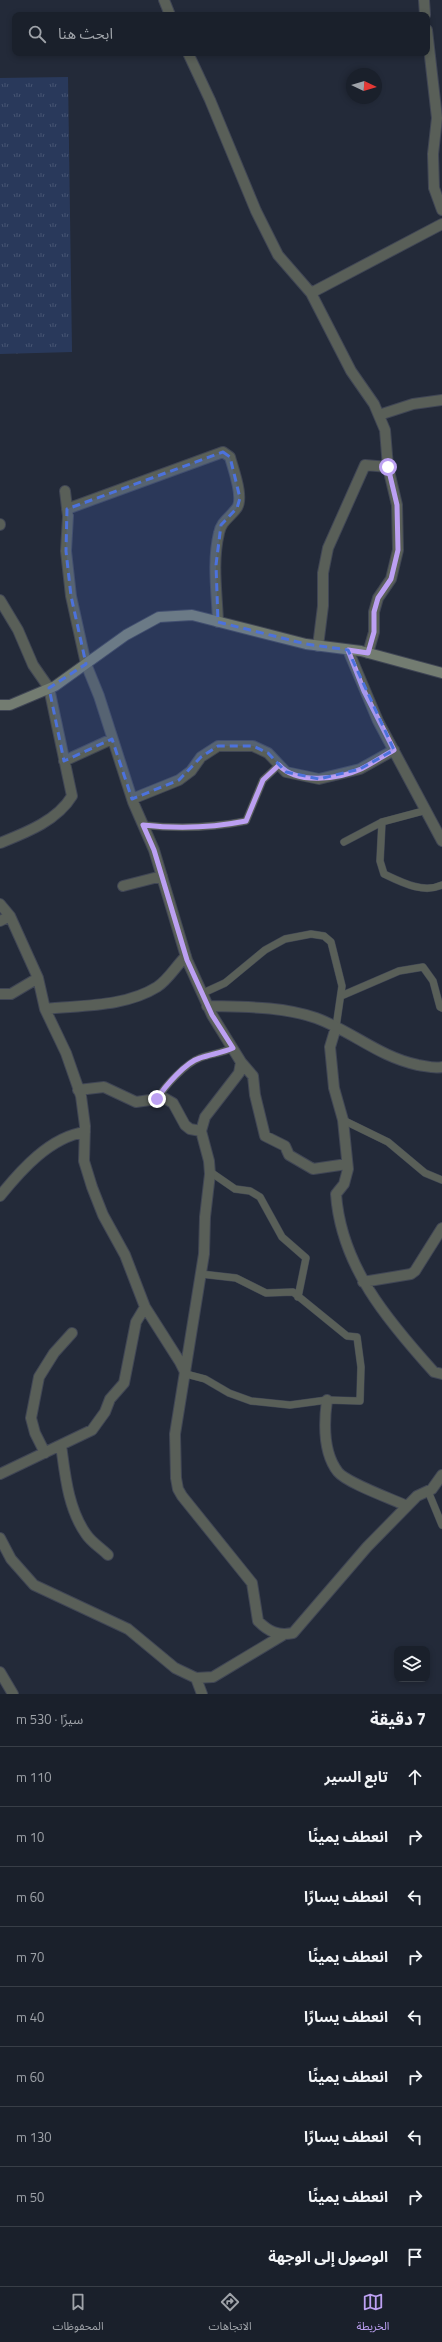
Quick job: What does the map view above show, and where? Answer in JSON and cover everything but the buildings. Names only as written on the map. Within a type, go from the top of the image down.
[{"type":"street","points":[[164,0],[169,12]]},
{"type":"street","points":[[424,0],[425,12]]},
{"type":"street","points":[[189,56],[210,100],[256,211],[278,255],[311,293],[351,371],[374,404],[385,430],[388,467],[397,505],[398,550],[391,579],[378,598],[374,612],[374,632],[368,653]]},
{"type":"street","points":[[430,56],[437,118],[433,154],[434,188],[442,210]]},
{"type":"street","points":[[311,293],[442,224]]},
{"type":"street","points":[[378,415],[413,404],[442,400]]},
{"type":"street","points":[[67,509],[223,452],[230,456],[240,498],[238,508],[221,525],[218,534],[216,565],[218,622]]},
{"type":"street","points":[[318,646],[323,606],[323,573],[331,541],[365,466],[388,467]]},
{"type":"street","points":[[65,491],[67,509],[66,551],[71,596],[86,664],[132,799],[162,876],[186,956],[201,994],[240,1062],[253,1076],[255,1095],[265,1136],[285,1146],[289,1155],[313,1169],[347,1164]]},
{"type":"street","points":[[0,600],[18,630],[33,665],[49,688],[72,796],[66,806],[29,832],[0,843]]},
{"type":"street","points":[[0,705],[10,705],[49,688],[86,664],[126,635],[159,617],[192,615],[318,646],[368,653],[442,673]]},
{"type":"street","points":[[348,650],[367,697],[442,841]]},
{"type":"street","points":[[64,761],[112,739]]},
{"type":"street","points":[[132,799],[179,780],[191,771],[201,757],[218,746],[253,746],[268,753],[286,772],[319,779],[360,769],[394,750]]},
{"type":"street","points":[[123,886],[162,876]]},
{"type":"street","points":[[0,904],[10,916],[38,978],[45,1009],[66,1053],[78,1090],[85,1132],[84,1161],[92,1188],[103,1215],[125,1255],[145,1307],[186,1374]]},
{"type":"street","points":[[0,921],[10,916]]},
{"type":"street","points":[[45,1009],[121,1001],[142,994],[156,987],[167,978],[186,956]]},
{"type":"street","points":[[0,994],[11,994],[38,978]]},
{"type":"street","points":[[207,1006],[276,1008],[316,1018],[336,1027],[372,1049],[405,1062],[442,1067]]},
{"type":"street","points":[[336,1027],[330,1047],[334,1088],[343,1120],[347,1164],[344,1184],[336,1194],[337,1210],[352,1262],[363,1282],[382,1310],[434,1372],[442,1374]]},
{"type":"street","points":[[240,1062],[239,1073],[205,1117],[201,1131],[209,1161],[209,1171],[201,1274],[186,1374],[175,1434],[178,1489],[252,1583],[255,1612],[258,1621],[274,1633],[283,1635]]},
{"type":"street","points":[[78,1090],[104,1087],[136,1102],[164,1098],[173,1103],[185,1125],[190,1129],[201,1131]]},
{"type":"street","points":[[0,1196],[17,1176],[54,1144],[72,1134],[85,1132]]},
{"type":"street","points":[[363,1282],[411,1274],[415,1271],[442,1228]]},
{"type":"street","points":[[0,1474],[92,1430],[105,1412],[110,1399],[124,1383],[136,1322],[145,1307]]},
{"type":"street","points":[[45,1453],[35,1433],[31,1418],[39,1377],[54,1353],[72,1333]]},
{"type":"street","points":[[328,1400],[325,1430],[330,1456],[338,1472],[365,1488],[407,1506]]},
{"type":"street","points":[[61,1445],[65,1474],[77,1516],[86,1534],[108,1555]]},
{"type":"street","points":[[0,1538],[12,1559],[34,1585],[128,1628],[175,1668],[196,1678],[212,1677],[283,1635],[293,1633],[361,1552],[417,1496],[432,1489],[442,1475]]},
{"type":"street","points":[[0,1672],[13,1694]]},
{"type":"street","points":[[196,1678],[202,1694]]},
{"type":"lane","points":[[143,825],[174,828],[199,828],[246,821],[263,780],[279,765]]},
{"type":"lane","points":[[344,842],[382,822],[427,810]]},
{"type":"lane","points":[[382,822],[380,861],[384,874],[418,888],[435,888],[442,885]]},
{"type":"lane","points":[[201,994],[225,983],[265,950],[285,939],[311,934],[324,936],[331,942],[342,986],[336,1027]]},
{"type":"lane","points":[[341,996],[399,971],[423,967],[434,981],[440,1008],[442,1008]]},
{"type":"lane","points":[[157,1099],[167,1083],[198,1058],[222,1053],[233,1048]]},
{"type":"lane","points":[[343,1120],[388,1142],[425,1173],[442,1180]]},
{"type":"lane","points":[[209,1171],[236,1189],[250,1191],[260,1197],[282,1238],[306,1258],[298,1296]]},
{"type":"lane","points":[[186,1374],[205,1379],[229,1393],[251,1401],[290,1405],[328,1400],[360,1401],[361,1367],[357,1337],[347,1336],[293,1292],[285,1291],[266,1293],[236,1278],[201,1274]]},
{"type":"lane","points":[[428,1491],[442,1525]]},
{"type":"highlighted area","points":[[223,452],[230,457],[240,498],[237,508],[221,525],[216,565],[218,622],[306,644],[348,650],[394,750],[360,769],[319,779],[286,772],[268,753],[253,746],[218,746],[201,757],[179,780],[132,799],[112,739],[64,761],[49,688],[86,664],[71,596],[66,551],[67,509]]},
{"type":"green space","points":[[68,77],[72,352],[0,354],[0,78]]},
{"type":"route","points":[[157,1099],[167,1083],[198,1058],[222,1053],[233,1048],[212,1015],[201,994],[187,960],[154,850],[143,825],[174,828],[199,828],[246,821],[263,780],[279,765],[286,772],[297,776],[319,779],[360,769],[394,750],[364,691],[348,650],[368,653],[374,632],[374,612],[378,598],[391,579],[398,550],[397,505],[388,467]]}]
